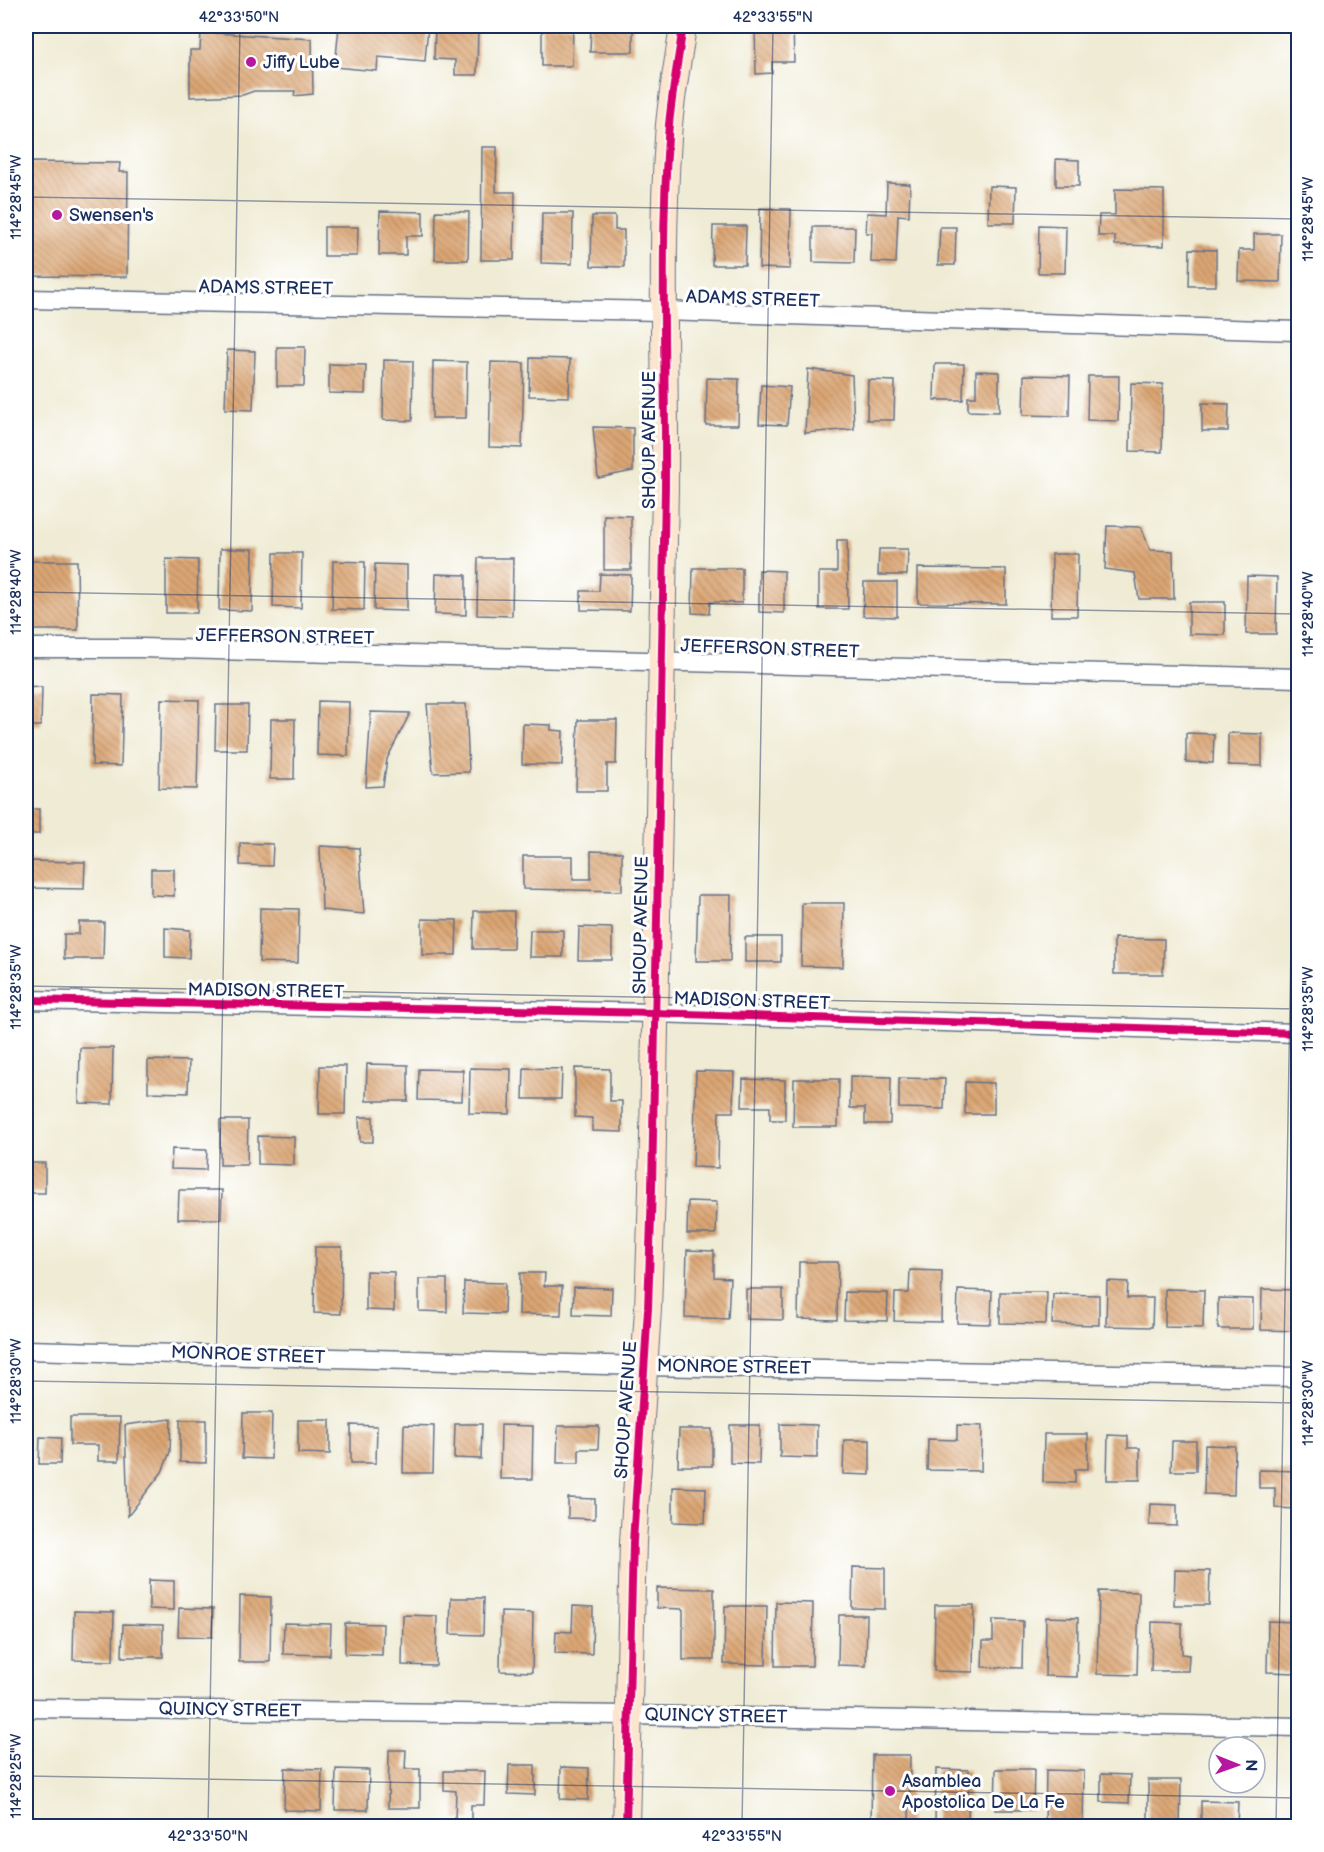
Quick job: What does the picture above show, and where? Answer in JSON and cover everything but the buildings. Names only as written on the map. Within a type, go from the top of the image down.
[{"type":"street","name":"SHOUP AVENUE","points":[[626,1827],[634,1531],[652,1189],[666,387],[663,311],[668,137],[683,26]]},
{"type":"street","name":"ADAMS STREET","points":[[26,299],[663,311],[1299,331]]},
{"type":"street","name":"JEFFERSON STREET","points":[[26,648],[140,648],[1299,678]]},
{"type":"street","name":"MADISON STREET","points":[[26,1000],[654,1013],[1299,1033]]},
{"type":"street","name":"MONROE STREET","points":[[26,1350],[644,1366],[1299,1377]]},
{"type":"street","name":"QUINCY STREET","points":[[26,1708],[628,1715],[1299,1727]]},
{"type":"cycle path","points":[[626,1826],[633,1542],[648,1309],[652,1189],[665,488],[666,182],[670,110],[683,26]]},
{"type":"cycle path","points":[[26,1000],[654,1013],[1298,1033]]},
{"type":"place","name":"Jiffy Lube","points":[[251,62]]},
{"type":"place","name":"Swensen's","points":[[57,215]]},
{"type":"place","name":"Asamblea Apostolica De La Fe","points":[[890,1791]]}]
